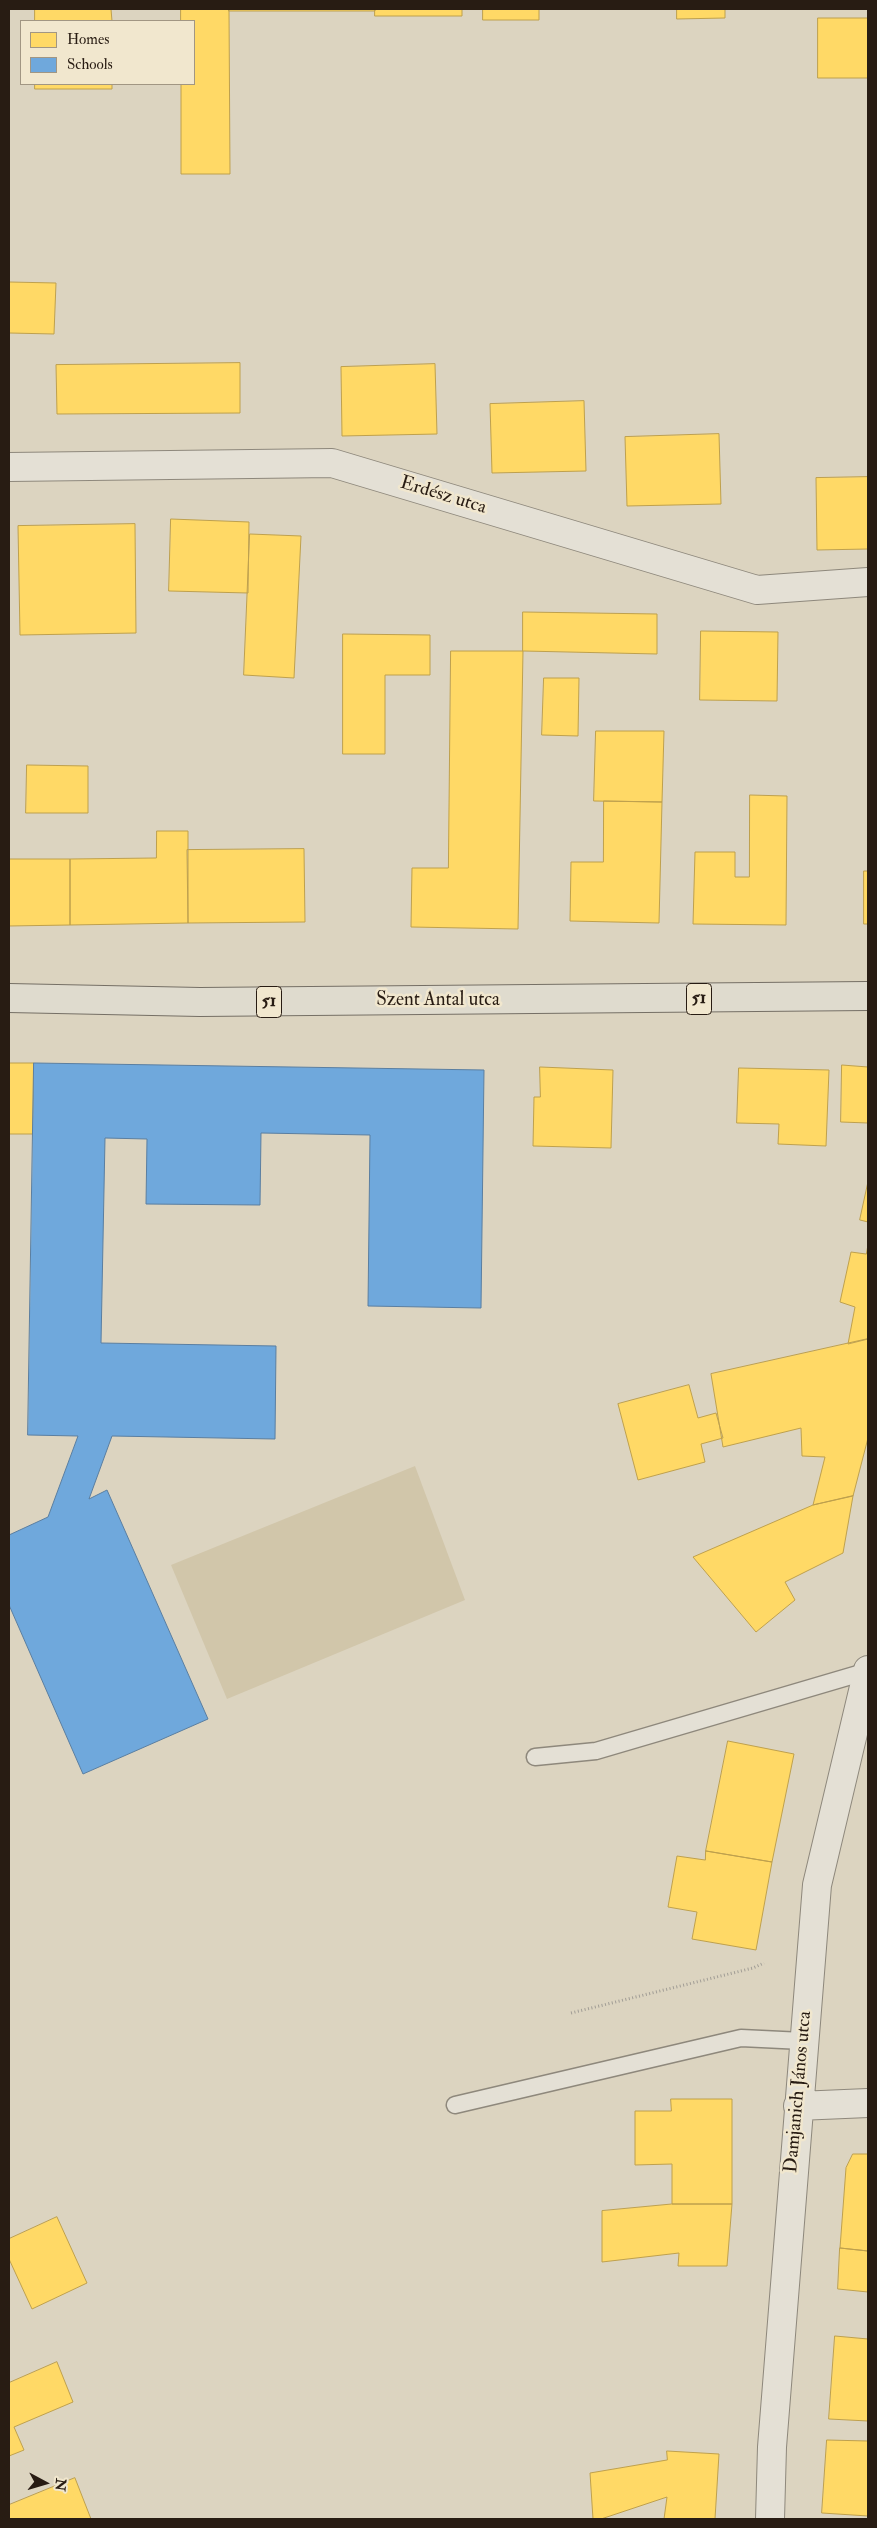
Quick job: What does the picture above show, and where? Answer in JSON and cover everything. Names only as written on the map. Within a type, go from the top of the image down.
[{"type":"main road","name":"Szent Antal utca","points":[[9,998],[209,1002],[868,996]]},
{"type":"street","name":"Erdész utca","points":[[9,466],[332,463],[757,590],[868,582]]},
{"type":"street","name":"Damjanich János utca","points":[[770,2519],[772,2447],[817,1884],[868,1671]]},
{"type":"street","points":[[798,2106],[868,2103]]},
{"type":"lane","points":[[535,1757],[596,1751],[868,1671]]},
{"type":"lane","points":[[455,2105],[741,2038],[803,2041]]},
{"type":"path","points":[[571,2013],[753,1968],[764,1963]]},
{"type":"shaded area","points":[[415,1466],[465,1600],[227,1699],[171,1565]]},
{"type":"building: Homes","points":[[35,9],[111,9],[112,20],[35,20]]},
{"type":"building: Homes","points":[[181,9],[229,9],[230,174],[181,174],[181,85],[195,85],[195,20],[181,20]]},
{"type":"building: Homes","points":[[229,9],[375,9],[375,11],[229,11]]},
{"type":"building: Homes","points":[[375,9],[462,9],[462,16],[375,16]]},
{"type":"building: Homes","points":[[483,9],[539,9],[539,20],[483,20]]},
{"type":"building: Homes","points":[[677,9],[725,9],[725,18],[677,19]]},
{"type":"building: Homes","points":[[818,18],[868,18],[868,78],[818,78]]},
{"type":"building: Homes","points":[[35,85],[112,85],[112,89],[35,89]]},
{"type":"building: Homes","points":[[9,282],[56,283],[54,334],[9,333]]},
{"type":"building: Homes","points":[[240,363],[240,413],[57,414],[56,365]]},
{"type":"building: Homes","points":[[435,364],[437,434],[342,436],[341,367]]},
{"type":"building: Homes","points":[[584,401],[586,471],[492,473],[490,404]]},
{"type":"building: Homes","points":[[719,434],[721,504],[627,506],[625,437]]},
{"type":"building: Homes","points":[[868,477],[868,549],[817,550],[816,478]]},
{"type":"building: Homes","points":[[171,519],[249,522],[248,593],[169,591]]},
{"type":"building: Homes","points":[[135,524],[136,633],[20,635],[18,526]]},
{"type":"building: Homes","points":[[250,534],[301,536],[294,678],[244,675]]},
{"type":"building: Homes","points":[[523,612],[657,614],[657,654],[523,651]]},
{"type":"building: Homes","points":[[701,631],[778,632],[777,701],[700,700]]},
{"type":"building: Homes","points":[[343,634],[430,635],[430,675],[385,675],[385,754],[343,754]]},
{"type":"building: Homes","points":[[451,651],[523,651],[518,929],[411,927],[412,868],[448,868]]},
{"type":"building: Homes","points":[[544,678],[579,678],[578,736],[542,735]]},
{"type":"building: Homes","points":[[596,731],[664,731],[662,802],[594,801]]},
{"type":"building: Homes","points":[[27,765],[88,766],[88,813],[26,813]]},
{"type":"building: Homes","points":[[750,795],[787,796],[786,925],[693,924],[695,852],[735,852],[735,877],[749,877]]},
{"type":"building: Homes","points":[[604,801],[662,802],[659,923],[570,921],[571,862],[603,862]]},
{"type":"building: Homes","points":[[157,831],[188,831],[188,923],[70,925],[70,859],[156,858]]},
{"type":"building: Homes","points":[[304,849],[305,922],[188,923],[187,850]]},
{"type":"building: Homes","points":[[9,859],[70,859],[70,925],[9,926]]},
{"type":"building: Homes","points":[[864,871],[868,871],[868,924],[864,924]]},
{"type":"building: Homes","points":[[9,1063],[34,1063],[33,1134],[9,1134]]},
{"type":"building: Homes","points":[[842,1065],[868,1067],[868,1123],[841,1122]]},
{"type":"building: Homes","points":[[540,1067],[613,1070],[611,1148],[533,1146],[534,1097],[540,1097]]},
{"type":"building: Homes","points":[[739,1068],[829,1070],[826,1146],[778,1144],[779,1124],[737,1123]]},
{"type":"building: Homes","points":[[868,1182],[868,1222],[860,1220]]},
{"type":"building: Homes","points":[[868,1245],[868,1339],[848,1344],[855,1307],[840,1302],[851,1252],[866,1254]]},
{"type":"building: Homes","points":[[868,1339],[868,1438],[853,1496],[813,1505],[825,1457],[802,1456],[801,1428],[723,1447],[711,1374]]},
{"type":"building: Homes","points":[[689,1385],[698,1418],[716,1413],[723,1438],[701,1444],[705,1462],[638,1480],[618,1404]]},
{"type":"building: Homes","points":[[853,1496],[843,1553],[785,1582],[795,1600],[756,1632],[693,1557],[813,1505]]},
{"type":"building: Homes","points":[[728,1741],[794,1754],[772,1862],[706,1851]]},
{"type":"building: Homes","points":[[706,1851],[772,1862],[756,1950],[692,1939],[697,1912],[668,1907],[677,1856],[705,1860]]},
{"type":"building: Homes","points":[[671,2099],[732,2099],[732,2204],[672,2204],[672,2164],[635,2165],[635,2111],[671,2111]]},
{"type":"building: Homes","points":[[853,2154],[868,2154],[868,2251],[840,2248],[846,2168]]},
{"type":"building: Homes","points":[[672,2204],[732,2204],[727,2266],[678,2266],[679,2253],[602,2262],[602,2211]]},
{"type":"building: Homes","points":[[57,2217],[87,2283],[32,2309],[9,2259],[9,2239]]},
{"type":"building: Homes","points":[[840,2248],[868,2251],[868,2292],[838,2289]]},
{"type":"building: Homes","points":[[835,2336],[868,2339],[868,2421],[829,2419]]},
{"type":"building: Homes","points":[[57,2362],[73,2402],[14,2427],[24,2450],[9,2456],[9,2383]]},
{"type":"building: Homes","points":[[827,2440],[868,2441],[868,2516],[822,2513]]},
{"type":"building: Homes","points":[[667,2451],[719,2454],[715,2519],[664,2519],[667,2497],[601,2519],[593,2519],[590,2473],[667,2460]]},
{"type":"building: Homes","points":[[75,2478],[91,2519],[9,2519],[9,2505]]},
{"type":"building: Schools","points":[[34,1063],[484,1070],[481,1308],[368,1306],[370,1135],[261,1133],[260,1205],[146,1204],[147,1139],[105,1138],[101,1343],[276,1346],[275,1439],[112,1436],[89,1499],[107,1490],[208,1719],[83,1774],[9,1605],[9,1535],[48,1517],[78,1436],[28,1435]]}]
